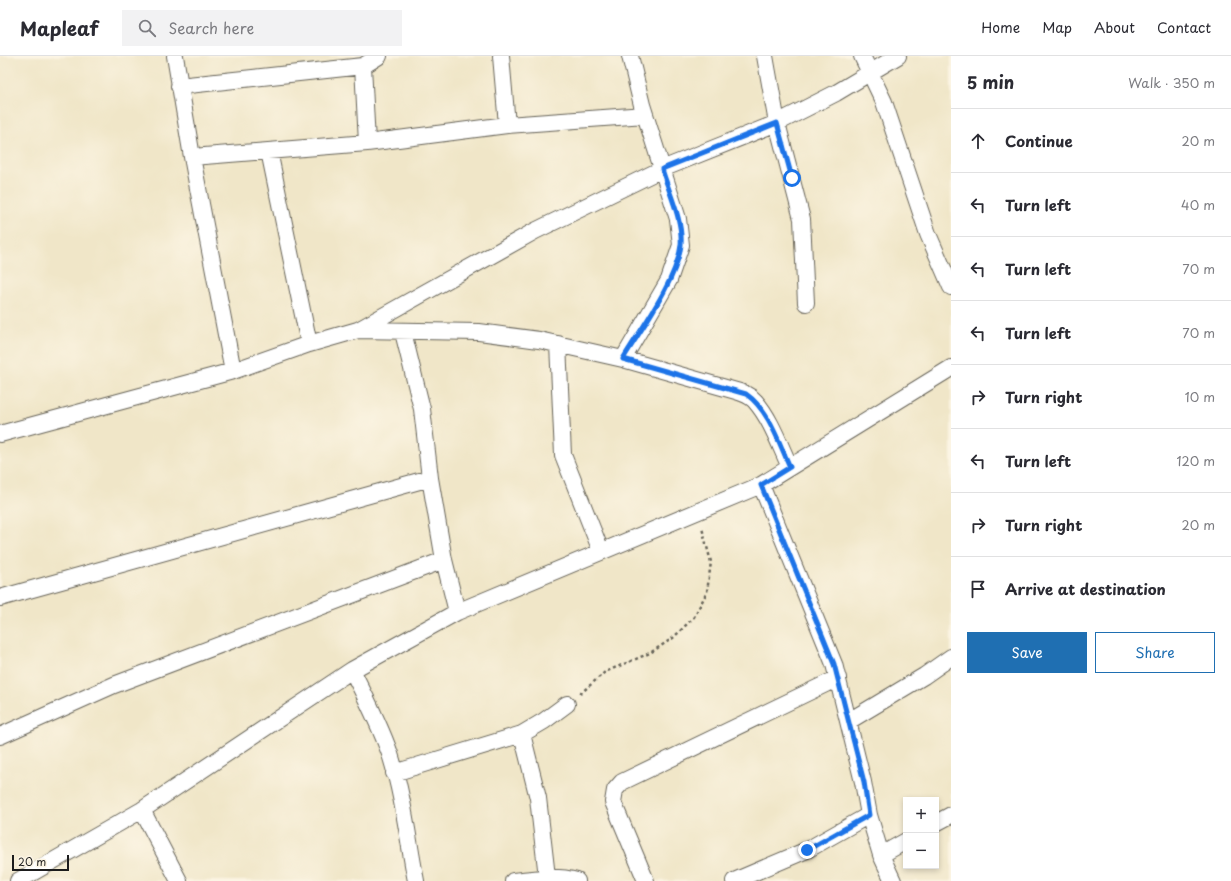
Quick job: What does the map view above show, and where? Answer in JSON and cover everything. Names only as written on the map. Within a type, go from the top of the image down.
[{"type":"street","points":[[175,56],[192,158],[233,371]]},
{"type":"street","points":[[180,86],[363,66],[377,59],[379,56]]},
{"type":"street","points":[[501,56],[508,125]]},
{"type":"street","points":[[623,359],[669,280],[681,245],[678,218],[645,115],[630,56]]},
{"type":"street","points":[[765,56],[777,123],[802,219],[806,303]]},
{"type":"street","points":[[862,56],[884,102],[928,234],[951,287]]},
{"type":"street","points":[[0,434],[233,371],[309,344],[358,330],[535,231],[662,169],[777,123],[870,74],[898,56]]},
{"type":"street","points":[[363,66],[367,143]]},
{"type":"street","points":[[192,158],[367,143],[508,125],[645,115]]},
{"type":"street","points":[[269,151],[309,344]]},
{"type":"street","points":[[358,330],[403,332],[480,332],[558,344],[623,359],[746,394],[754,400],[763,412],[790,467]]},
{"type":"street","points":[[403,332],[422,409],[430,478],[444,560],[457,612]]},
{"type":"street","points":[[558,344],[564,455],[601,551]]},
{"type":"street","points":[[18,881],[142,810],[352,670],[457,612],[697,510],[761,485],[951,368]]},
{"type":"street","points":[[0,598],[430,478]]},
{"type":"street","points":[[761,485],[831,657],[838,678],[864,782],[869,815],[881,855],[893,881]]},
{"type":"street","points":[[0,736],[114,685],[444,560]]},
{"type":"street","points":[[849,721],[951,657]]},
{"type":"street","points":[[352,670],[377,720],[394,773],[416,881]]},
{"type":"street","points":[[646,881],[613,802],[615,790],[622,782],[838,678]]},
{"type":"street","points":[[394,773],[522,734],[544,721],[567,704]]},
{"type":"street","points":[[522,734],[538,798],[547,877]]},
{"type":"street","points":[[142,810],[179,881]]},
{"type":"street","points":[[734,881],[807,850],[869,815]]},
{"type":"street","points":[[939,821],[951,815]]},
{"type":"street","points":[[881,855],[903,843]]},
{"type":"street","points":[[513,881],[547,877],[565,878],[577,881]]},
{"type":"path","points":[[567,704],[606,672],[650,653],[673,638],[694,617],[707,592],[711,562],[697,510]]},
{"type":"route","points":[[792,178],[777,123],[662,169],[678,218],[681,245],[669,280],[623,359],[746,394],[754,400],[763,412],[790,467],[761,485],[834,664],[864,782],[869,815],[807,850]]}]
